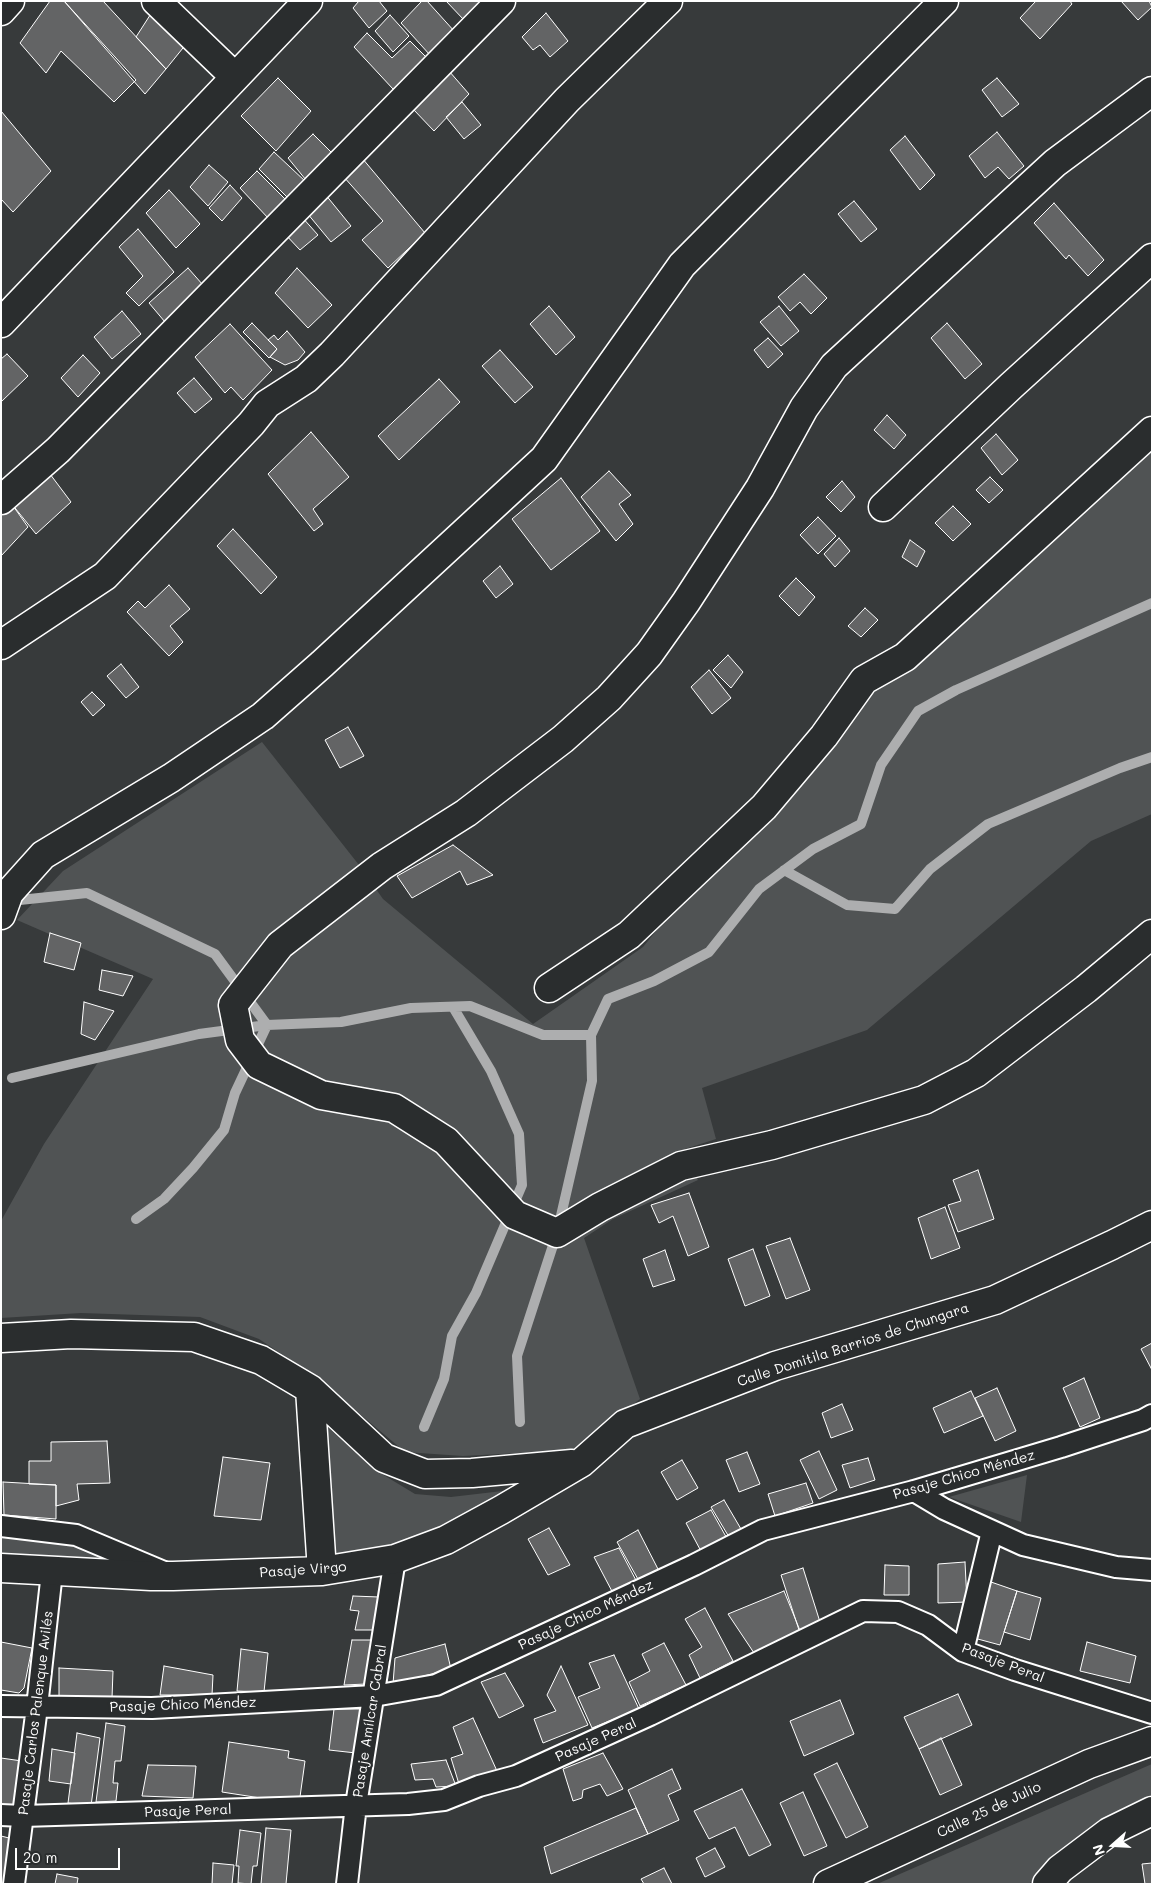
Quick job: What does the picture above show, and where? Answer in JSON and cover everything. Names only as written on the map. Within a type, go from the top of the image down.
[{"type":"street","points":[[1,11],[10,1]]},
{"type":"street","points":[[156,1],[235,77]]},
{"type":"street","points":[[1,323],[308,1]]},
{"type":"street","points":[[1,500],[58,450],[501,1]]},
{"type":"street","points":[[1,645],[106,576],[251,424],[267,404],[306,379],[332,354],[567,100],[668,1]]},
{"type":"street","points":[[1,915],[9,892],[43,855],[171,778],[264,716],[544,460],[682,264],[944,1]]},
{"type":"street","points":[[1152,91],[1055,163],[834,366],[804,408],[760,488],[686,602],[649,654],[609,698],[563,739],[466,813],[382,866],[280,945],[233,1005],[240,1040],[258,1065],[321,1095],[394,1108],[446,1141],[514,1215],[557,1233],[600,1207],[681,1166],[772,1144],[924,1100],[976,1073],[1086,989],[1152,934]]},
{"type":"street","points":[[883,507],[1011,386],[1152,258]]},
{"type":"street","points":[[549,988],[629,935],[764,807],[824,736],[864,680],[905,657],[1152,431]]},
{"type":"street","name":"Calle Domitila Barrios de Chungara","points":[[581,1463],[625,1424],[775,1366],[995,1300],[1152,1225]]},
{"type":"street","points":[[1,1338],[71,1334],[194,1337],[261,1360],[310,1389],[384,1458],[425,1474],[472,1474],[581,1463]]},
{"type":"street","points":[[310,1389],[322,1571]]},
{"type":"street","name":"Pasaje Virgo","points":[[1,1568],[52,1572],[173,1576],[322,1571],[395,1559],[446,1540],[581,1463]]},
{"type":"street","name":"Calle 25 de Julio","points":[[828,1884],[1089,1764],[1152,1741]]},
{"type":"street","points":[[1047,1884],[1060,1869],[1109,1832],[1152,1812]]},
{"type":"lane","name":"Pasaje Chico Méndez","points":[[1,1706],[37,1708],[152,1708],[374,1696],[436,1685],[694,1565],[763,1530],[914,1491],[1070,1444],[1144,1420],[1152,1415]]},
{"type":"lane","points":[[914,1491],[944,1509],[1023,1545],[1116,1567],[1152,1570]]},
{"type":"lane","points":[[1,1526],[76,1535],[173,1576]]},
{"type":"lane","points":[[963,1651],[992,1531]]},
{"type":"lane","name":"Pasaje Amílcar Cabral","points":[[346,1884],[356,1804],[395,1559]]},
{"type":"lane","name":"Pasaje Carlos Palenque Avilés","points":[[14,1884],[37,1708],[52,1572]]},
{"type":"lane","name":"Pasaje Peral","points":[[1,1815],[23,1816],[356,1804],[408,1804],[444,1800],[479,1786],[516,1776],[650,1715],[863,1611],[898,1612],[928,1625],[963,1651],[1015,1670],[1152,1713]]},
{"type":"shaded area","points":[[1152,441],[1152,814],[1091,841],[867,1030],[702,1088],[716,1139],[685,1149],[698,1180],[613,1219],[584,1238],[640,1399],[576,1450],[463,1456],[405,1452],[316,1377],[259,1339],[200,1317],[81,1313],[1,1318],[1,1221],[44,1144],[153,979],[17,920],[63,871],[262,742],[359,865],[383,899],[533,1024],[643,947],[722,850],[853,710]]},
{"type":"shaded area","points":[[326,1426],[377,1471],[415,1494],[451,1497],[511,1490],[437,1531],[397,1547],[331,1556]]},
{"type":"shaded area","points":[[1027,1475],[1021,1522],[949,1497]]},
{"type":"shaded area","points":[[1,1534],[61,1541],[122,1563],[1,1557]]},
{"type":"shaded area","points":[[1152,1764],[1152,1798],[1110,1819],[1055,1853],[1029,1884],[877,1884]]},
{"type":"building","points":[[50,1],[64,1],[136,80],[114,102],[61,51],[46,73],[20,43]]},
{"type":"building","points":[[64,1],[103,1],[166,69],[145,94]]},
{"type":"building","points":[[359,1],[379,1],[387,11],[369,28],[353,8]]},
{"type":"building","points":[[422,1],[427,1],[455,32],[430,55],[401,23]]},
{"type":"building","points":[[446,1],[482,1],[464,20]]},
{"type":"building","points":[[1036,1],[1070,1],[1072,4],[1040,39],[1020,18]]},
{"type":"building","points":[[1121,1],[1149,1],[1152,7],[1138,20]]},
{"type":"building","points":[[154,9],[187,43],[166,69],[136,37]]},
{"type":"building","points":[[546,13],[568,41],[550,57],[540,45],[533,50],[522,37]]},
{"type":"building","points":[[390,15],[409,36],[393,52],[375,31]]},
{"type":"building","points":[[367,33],[392,58],[410,41],[428,59],[397,89],[393,89],[354,47]]},
{"type":"building","points":[[449,71],[469,94],[434,131],[413,109]]},
{"type":"building","points":[[278,78],[311,111],[276,151],[241,116]]},
{"type":"building","points":[[997,78],[1019,104],[1002,117],[982,90]]},
{"type":"building","points":[[462,102],[481,125],[464,139],[446,117]]},
{"type":"building","points":[[1,111],[51,171],[13,212],[1,199]]},
{"type":"building","points":[[997,132],[1024,166],[1009,179],[998,167],[985,178],[969,156]]},
{"type":"building","points":[[313,134],[333,154],[306,180],[288,158]]},
{"type":"building","points":[[905,136],[935,175],[920,190],[890,150]]},
{"type":"building","points":[[274,152],[306,182],[290,200],[259,169]]},
{"type":"building","points":[[362,158],[425,233],[388,268],[362,240],[383,221],[343,176]]},
{"type":"building","points":[[209,165],[228,182],[208,206],[190,187]]},
{"type":"building","points":[[257,171],[286,200],[269,219],[240,188]]},
{"type":"building","points":[[230,185],[242,198],[222,221],[209,208]]},
{"type":"building","points":[[169,190],[200,224],[176,248],[146,213]]},
{"type":"building","points":[[325,194],[351,226],[331,242],[307,213]]},
{"type":"building","points":[[854,201],[877,229],[861,242],[838,214]]},
{"type":"building","points":[[1054,203],[1104,260],[1088,276],[1069,255],[1066,259],[1034,223]]},
{"type":"building","points":[[301,216],[318,235],[300,250],[284,233]]},
{"type":"building","points":[[138,229],[174,272],[139,306],[126,293],[143,276],[119,247]]},
{"type":"building","points":[[188,268],[203,285],[165,322],[149,303]]},
{"type":"building","points":[[297,268],[332,305],[308,328],[275,293]]},
{"type":"building","points":[[804,274],[827,298],[811,314],[800,302],[790,311],[778,297]]},
{"type":"building","points":[[549,306],[575,337],[556,355],[530,324]]},
{"type":"building","points":[[779,306],[799,331],[781,346],[760,322]]},
{"type":"building","points":[[122,311],[141,334],[112,359],[94,337]]},
{"type":"building","points":[[252,323],[277,349],[269,358],[243,332]]},
{"type":"building","points":[[947,323],[982,364],[965,379],[931,338]]},
{"type":"building","points":[[230,324],[272,370],[243,400],[231,387],[225,393],[195,357]]},
{"type":"building","points":[[287,331],[305,352],[298,360],[285,365],[270,357],[277,349],[268,340],[274,335],[278,340]]},
{"type":"building","points":[[768,338],[783,354],[768,368],[754,350]]},
{"type":"building","points":[[500,350],[533,387],[515,403],[482,366]]},
{"type":"building","points":[[7,354],[28,376],[1,402],[1,359]]},
{"type":"building","points":[[83,355],[100,373],[78,397],[61,378]]},
{"type":"building","points":[[194,378],[212,399],[195,413],[177,393]]},
{"type":"building","points":[[439,379],[460,402],[399,460],[378,436]]},
{"type":"building","points":[[887,415],[906,435],[894,449],[874,430]]},
{"type":"building","points":[[311,432],[349,477],[313,509],[323,524],[314,531],[268,474]]},
{"type":"building","points":[[996,434],[1018,460],[1002,475],[981,448]]},
{"type":"building","points":[[47,470],[71,502],[36,534],[11,503]]},
{"type":"building","points":[[609,471],[631,495],[619,504],[633,524],[616,541],[581,497]]},
{"type":"building","points":[[990,477],[1003,490],[989,503],[976,490]]},
{"type":"building","points":[[561,478],[600,531],[551,570],[512,519]]},
{"type":"building","points":[[842,481],[855,497],[841,512],[826,497]]},
{"type":"building","points":[[11,503],[28,527],[1,556],[1,510]]},
{"type":"building","points":[[953,506],[971,524],[953,541],[935,523]]},
{"type":"building","points":[[818,517],[836,536],[818,554],[800,535]]},
{"type":"building","points":[[233,529],[277,577],[261,594],[217,546]]},
{"type":"building","points":[[839,538],[850,551],[835,567],[824,554]]},
{"type":"building","points":[[910,540],[925,551],[917,567],[902,557]]},
{"type":"building","points":[[500,566],[513,584],[496,598],[483,581]]},
{"type":"building","points":[[796,578],[815,597],[799,616],[779,596]]},
{"type":"building","points":[[169,585],[190,609],[170,626],[183,642],[169,656],[127,612],[138,601],[145,608]]},
{"type":"building","points":[[865,608],[878,620],[861,637],[848,626]]},
{"type":"building","points":[[728,655],[743,672],[731,688],[713,670]]},
{"type":"building","points":[[121,664],[139,687],[126,698],[107,676]]},
{"type":"building","points":[[709,670],[731,698],[712,714],[691,687]]},
{"type":"building","points":[[92,692],[105,705],[93,716],[81,702]]},
{"type":"building","points":[[348,727],[364,756],[340,768],[325,740]]},
{"type":"building","points":[[453,845],[493,875],[467,885],[460,871],[412,898],[397,876]]},
{"type":"building","points":[[50,933],[81,943],[74,970],[44,962]]},
{"type":"building","points":[[102,970],[133,976],[123,996],[99,990]]},
{"type":"building","points":[[84,1002],[114,1011],[95,1040],[81,1034]]},
{"type":"building","points":[[978,1170],[994,1219],[958,1232],[948,1205],[961,1201],[953,1180]]},
{"type":"building","points":[[689,1193],[709,1247],[688,1256],[673,1216],[659,1223],[651,1205]]},
{"type":"building","points":[[945,1207],[960,1248],[931,1259],[918,1218]]},
{"type":"building","points":[[790,1238],[810,1290],[786,1299],[766,1246]]},
{"type":"building","points":[[753,1249],[770,1296],[745,1306],[728,1259]]},
{"type":"building","points":[[665,1250],[675,1280],[653,1287],[643,1259]]},
{"type":"building","points":[[1152,1343],[1152,1370],[1141,1349]]},
{"type":"building","points":[[1084,1378],[1100,1418],[1080,1427],[1063,1388]]},
{"type":"building","points":[[997,1388],[1016,1431],[995,1441],[975,1398]]},
{"type":"building","points":[[971,1391],[983,1416],[944,1433],[933,1408]]},
{"type":"building","points":[[842,1404],[853,1430],[831,1438],[822,1413]]},
{"type":"building","points":[[107,1441],[110,1483],[77,1484],[79,1500],[56,1506],[56,1485],[29,1484],[29,1461],[51,1461],[51,1442]]},
{"type":"building","points":[[819,1451],[837,1490],[819,1499],[800,1460]]},
{"type":"building","points":[[747,1452],[760,1484],[739,1492],[726,1460]]},
{"type":"building","points":[[223,1457],[270,1463],[261,1520],[214,1516]]},
{"type":"building","points":[[868,1458],[875,1480],[850,1488],[842,1465]]},
{"type":"building","points":[[682,1460],[698,1488],[677,1500],[661,1472]]},
{"type":"building","points":[[3,1482],[56,1485],[56,1519],[4,1515]]},
{"type":"building","points":[[806,1483],[813,1503],[775,1516],[768,1494]]},
{"type":"building","points":[[724,1500],[741,1529],[729,1537],[711,1507]]},
{"type":"building","points":[[711,1510],[729,1542],[703,1555],[686,1523]]},
{"type":"building","points":[[549,1528],[570,1565],[548,1575],[528,1539]]},
{"type":"building","points":[[638,1530],[659,1571],[639,1581],[617,1542]]},
{"type":"building","points":[[619,1548],[639,1586],[615,1597],[594,1557]]},
{"type":"building","points":[[965,1562],[967,1602],[938,1603],[938,1564]]},
{"type":"building","points":[[885,1565],[909,1566],[909,1595],[884,1595]]},
{"type":"building","points":[[803,1568],[820,1622],[799,1630],[781,1575]]},
{"type":"building","points":[[991,1582],[1017,1591],[1000,1645],[974,1638]]},
{"type":"building","points":[[784,1591],[801,1633],[754,1653],[728,1614]]},
{"type":"building","points":[[1017,1591],[1041,1598],[1030,1640],[1004,1632]]},
{"type":"building","points":[[353,1596],[379,1597],[374,1630],[355,1630],[359,1611],[350,1610]]},
{"type":"building","points":[[705,1608],[733,1661],[700,1678],[689,1655],[702,1647],[685,1619]]},
{"type":"building","points":[[352,1640],[372,1640],[366,1684],[344,1685]]},
{"type":"building","points":[[1,1642],[32,1648],[24,1688],[19,1693],[1,1690]]},
{"type":"building","points":[[1087,1642],[1136,1656],[1130,1683],[1080,1671]]},
{"type":"building","points":[[664,1643],[686,1685],[640,1706],[629,1682],[650,1671],[642,1654]]},
{"type":"building","points":[[445,1644],[451,1669],[393,1684],[395,1658]]},
{"type":"building","points":[[241,1649],[268,1653],[264,1692],[237,1691]]},
{"type":"building","points":[[614,1655],[639,1709],[592,1728],[578,1697],[600,1688],[589,1663]]},
{"type":"building","points":[[164,1666],[213,1675],[212,1695],[160,1695]]},
{"type":"building","points":[[561,1666],[588,1725],[543,1743],[534,1719],[556,1711],[547,1695]]},
{"type":"building","points":[[59,1668],[113,1671],[112,1698],[59,1697]]},
{"type":"building","points":[[505,1673],[524,1706],[499,1718],[481,1682]]},
{"type":"building","points":[[958,1694],[972,1725],[919,1749],[904,1717]]},
{"type":"building","points":[[840,1700],[854,1734],[804,1756],[790,1721]]},
{"type":"building","points":[[334,1709],[362,1709],[356,1753],[329,1750]]},
{"type":"building","points":[[473,1718],[497,1771],[459,1784],[451,1758],[463,1754],[453,1727]]},
{"type":"building","points":[[106,1723],[125,1726],[121,1761],[115,1761],[113,1783],[118,1783],[116,1801],[96,1802]]},
{"type":"building","points":[[77,1733],[100,1738],[91,1806],[68,1803]]},
{"type":"building","points":[[941,1738],[962,1785],[940,1795],[919,1749]]},
{"type":"building","points":[[229,1742],[289,1751],[288,1758],[305,1761],[299,1804],[222,1792]]},
{"type":"building","points":[[52,1749],[75,1753],[71,1784],[49,1781]]},
{"type":"building","points":[[603,1753],[623,1789],[607,1796],[600,1784],[583,1790],[582,1798],[573,1801],[563,1769]]},
{"type":"building","points":[[1,1758],[22,1761],[19,1808],[1,1807]]},
{"type":"building","points":[[446,1760],[456,1786],[436,1787],[433,1779],[415,1780],[411,1764]]},
{"type":"building","points":[[837,1763],[868,1827],[846,1838],[814,1774]]},
{"type":"building","points":[[148,1765],[196,1766],[193,1798],[142,1796]]},
{"type":"building","points":[[672,1769],[681,1789],[668,1795],[679,1820],[648,1834],[628,1790]]},
{"type":"building","points":[[742,1789],[771,1845],[749,1856],[735,1827],[709,1839],[694,1811]]},
{"type":"building","points":[[803,1792],[827,1846],[804,1856],[780,1803]]},
{"type":"building","points":[[636,1808],[648,1834],[551,1874],[544,1847]]},
{"type":"building","points":[[266,1828],[291,1830],[286,1884],[261,1884]]},
{"type":"building","points":[[240,1830],[261,1833],[257,1866],[253,1866],[251,1884],[238,1883],[239,1866],[236,1866]]},
{"type":"building","points":[[1,1836],[13,1839],[6,1884],[1,1884]]},
{"type":"building","points":[[715,1848],[725,1867],[705,1877],[696,1858]]},
{"type":"building","points":[[213,1863],[234,1865],[232,1884],[212,1884]]},
{"type":"building","points":[[1152,1863],[1152,1884],[1145,1884],[1142,1864]]},
{"type":"building","points":[[664,1868],[672,1884],[644,1884],[641,1879]]},
{"type":"building","points":[[57,1874],[78,1878],[77,1884],[55,1884]]},
{"type":"waterway","points":[[520,1422],[517,1356],[557,1233],[592,1081],[591,1035],[608,999],[654,981],[709,952],[759,889],[813,849],[861,824],[881,765],[918,711],[956,690],[1152,603]]},
{"type":"waterway","points":[[784,870],[847,905],[895,909],[930,869],[988,824],[1120,768],[1152,757]]},
{"type":"waterway","points":[[10,901],[87,893],[215,954],[267,1025],[341,1022],[411,1008],[470,1006],[543,1035],[591,1035]]},
{"type":"waterway","points":[[424,1427],[444,1379],[452,1336],[476,1293],[522,1185],[519,1134],[491,1071],[453,1007]]},
{"type":"waterway","points":[[12,1078],[199,1034],[267,1025]]},
{"type":"waterway","points":[[136,1219],[164,1199],[193,1168],[224,1130],[235,1093],[267,1025]]}]
